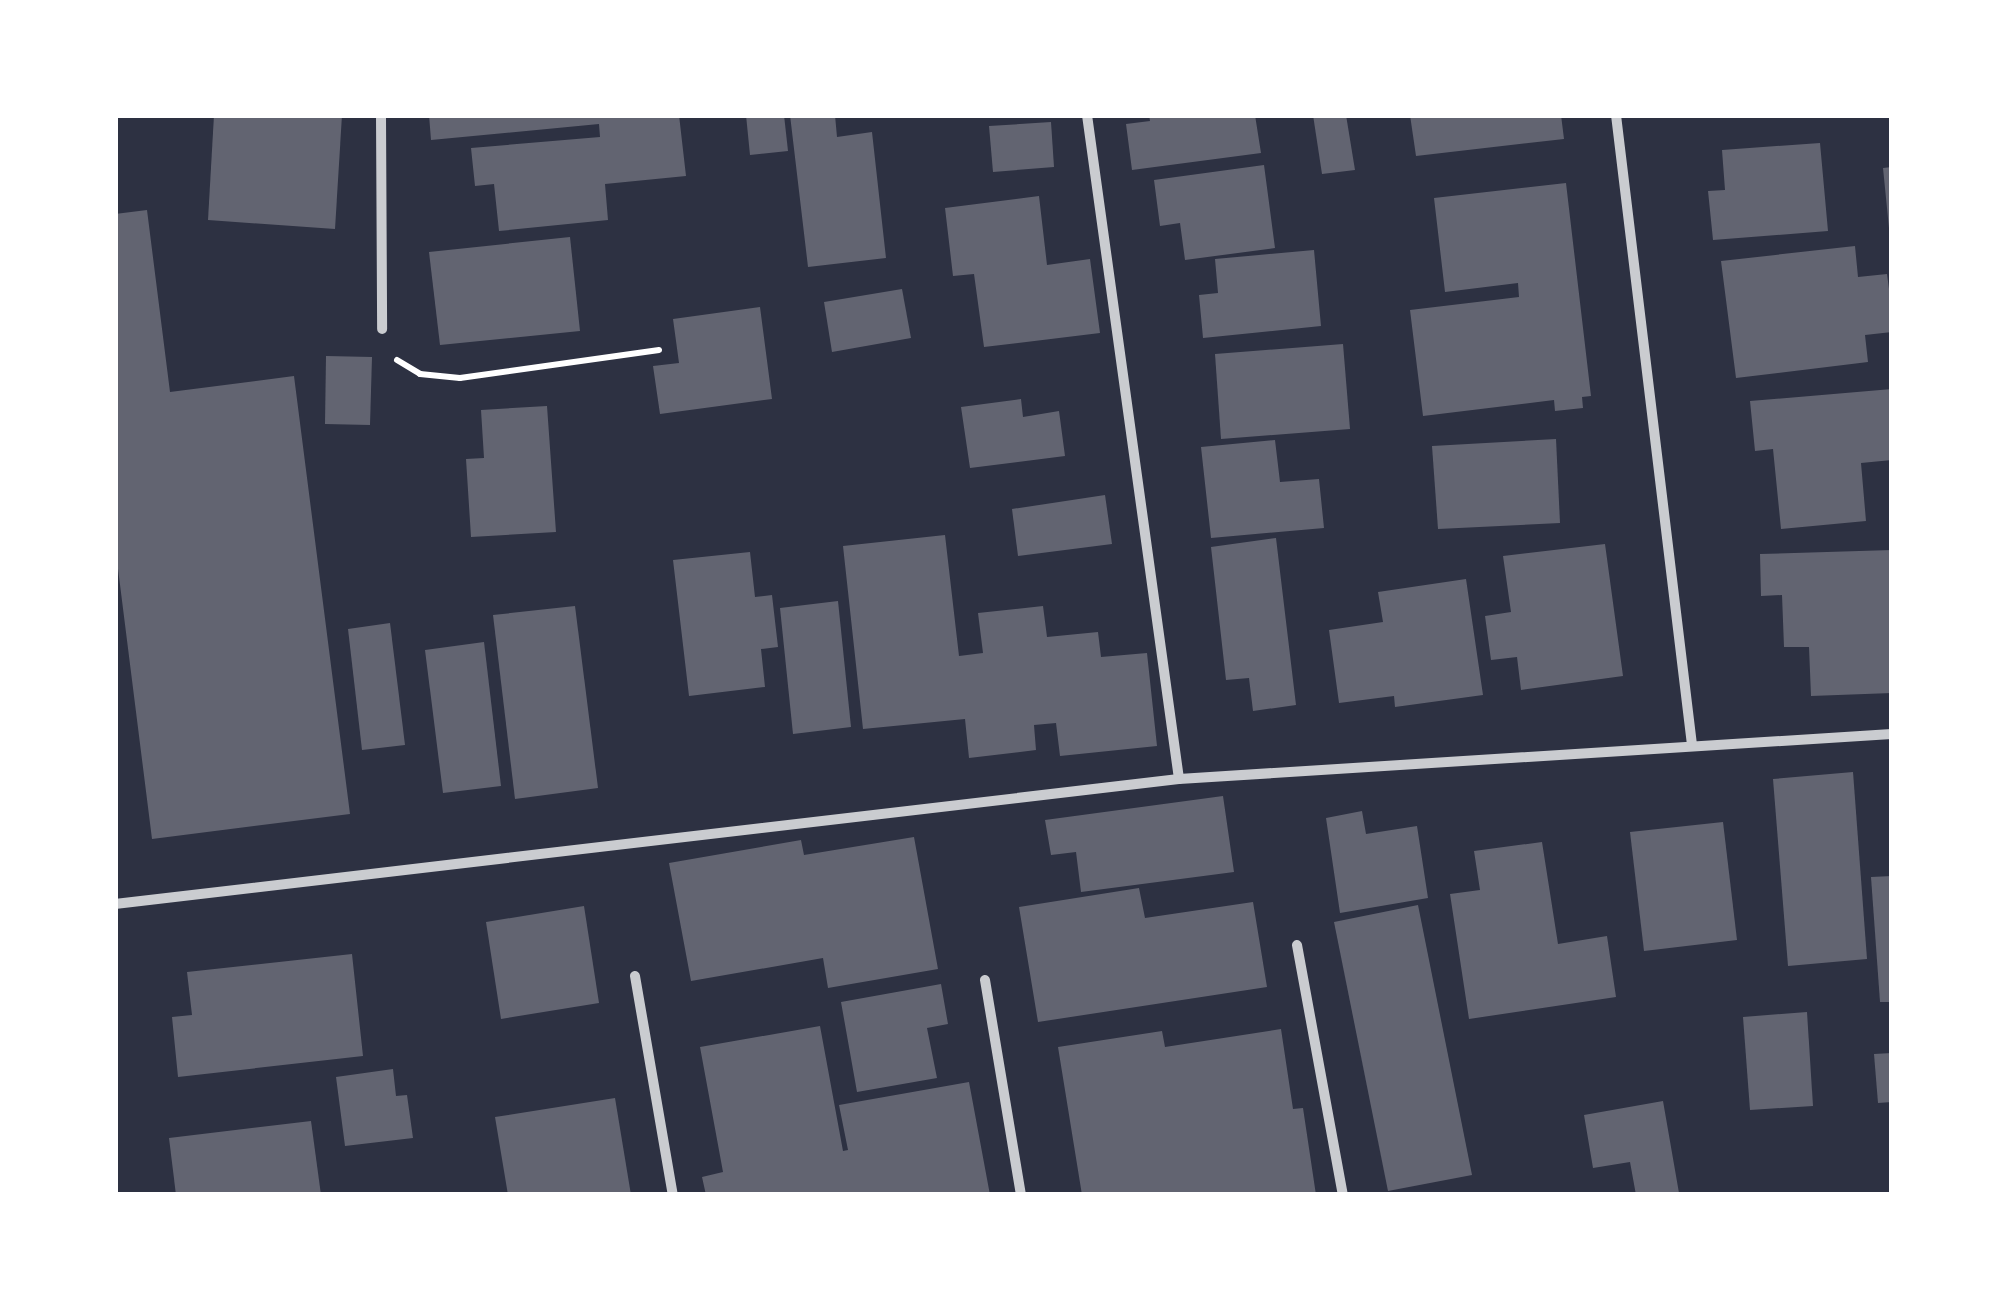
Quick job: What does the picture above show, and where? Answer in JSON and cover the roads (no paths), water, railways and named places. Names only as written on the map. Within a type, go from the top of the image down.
[{"type":"street","points":[[381,115],[382,328]]},
{"type":"street","points":[[1086,115],[1179,779]]},
{"type":"street","points":[[1616,115],[1692,745]]},
{"type":"street","points":[[115,904],[1179,779],[1892,734]]},
{"type":"street","points":[[1298,944],[1343,1195]]},
{"type":"street","points":[[635,976],[673,1195]]},
{"type":"street","points":[[985,980],[1021,1195]]}]
